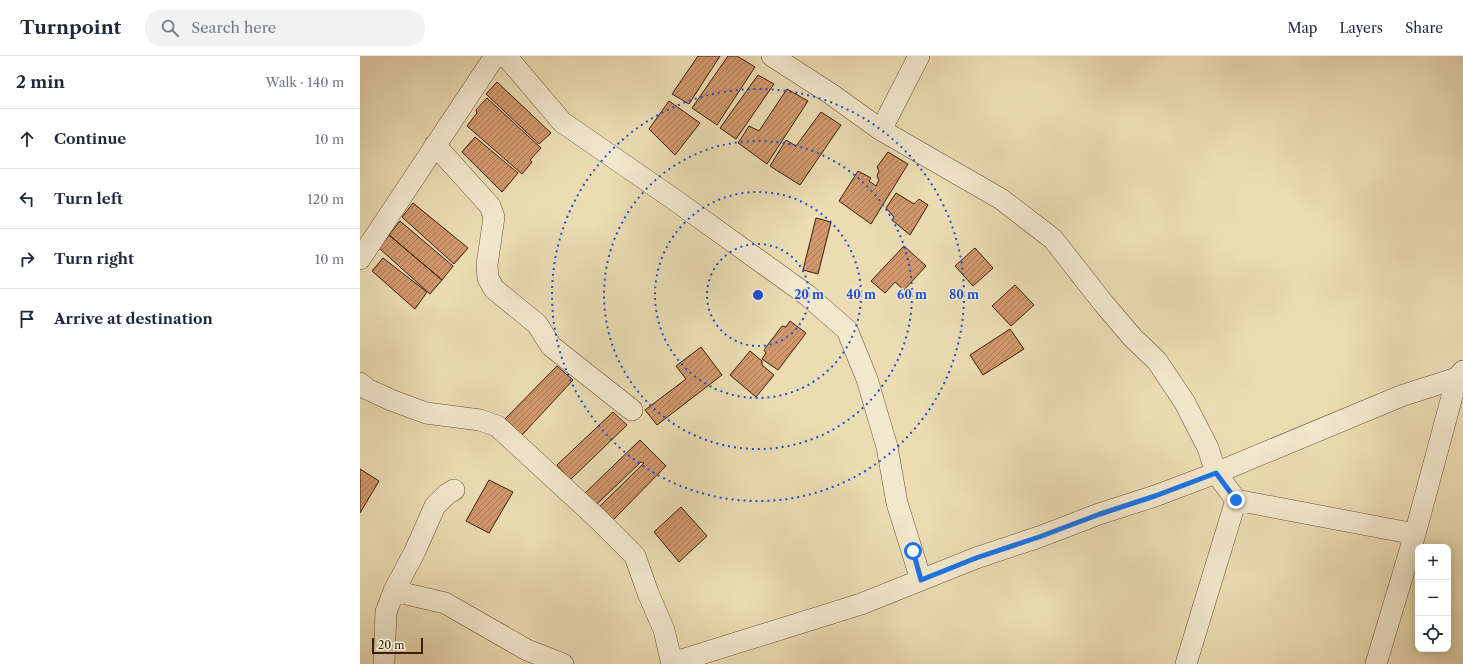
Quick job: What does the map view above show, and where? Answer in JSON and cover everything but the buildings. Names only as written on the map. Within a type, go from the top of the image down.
[{"type":"street","points":[[360,259],[495,56]]},
{"type":"street","points":[[506,56],[562,122],[807,295],[848,330],[867,379],[885,439],[897,503],[921,580]]},
{"type":"street","points":[[772,56],[831,94],[881,130],[1001,199],[1053,239],[1104,304],[1133,338],[1157,361],[1185,403],[1208,448],[1216,473],[1236,500],[1415,534]]},
{"type":"street","points":[[881,130],[919,56]]},
{"type":"street","points":[[435,145],[490,206],[494,217],[487,265],[488,278],[494,289],[537,324],[551,346],[632,410]]},
{"type":"street","points":[[360,383],[367,389],[391,400],[426,413],[480,420],[496,426],[511,439],[597,518],[635,556],[648,593],[664,630],[672,663],[861,604],[976,558],[1155,496],[1216,473],[1400,396],[1460,375]]},
{"type":"street","points":[[1376,664],[1460,375]]},
{"type":"street","points":[[384,664],[386,612],[394,590],[415,551],[435,506],[447,494],[454,490]]},
{"type":"street","points":[[1186,664],[1236,500]]},
{"type":"street","points":[[394,590],[445,603],[527,650],[563,664]]},
{"type":"route","points":[[913,551],[921,580],[976,558],[1155,496],[1216,473],[1236,500]]}]
